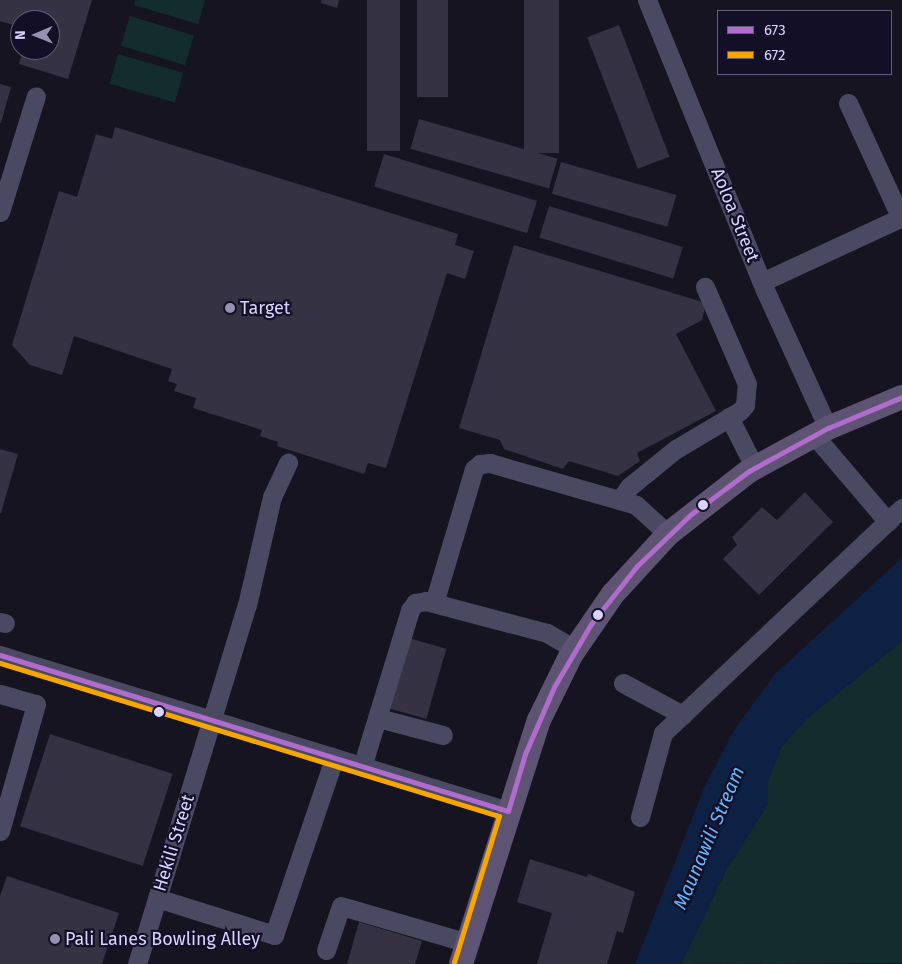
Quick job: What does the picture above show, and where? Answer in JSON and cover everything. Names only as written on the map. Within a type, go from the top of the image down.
[{"type":"main road","points":[[464,954],[508,811],[539,720],[575,649],[613,594],[668,534],[719,492],[754,468],[821,432],[902,397]]},
{"type":"street","name":"Aoloa Street","points":[[647,0],[821,432],[888,522]]},
{"type":"street","points":[[2,202],[36,96]]},
{"type":"street","points":[[762,282],[902,218],[848,103]]},
{"type":"street","points":[[620,500],[629,487],[676,449],[729,417],[745,405],[747,384],[705,287]]},
{"type":"street","points":[[729,417],[754,468]]},
{"type":"street","name":"Hekili Street","points":[[137,964],[247,605],[272,497],[288,462]]},
{"type":"street","points":[[434,603],[474,469],[480,464],[490,463],[640,507],[668,534]]},
{"type":"street","points":[[640,817],[663,733],[902,508]]},
{"type":"street","points":[[362,767],[412,606],[421,601],[547,633],[575,649]]},
{"type":"street","points":[[0,655],[508,811]]},
{"type":"street","points":[[623,683],[683,715]]},
{"type":"street","points":[[0,694],[36,704],[0,831]]},
{"type":"street","points":[[378,718],[443,735]]},
{"type":"street","points":[[157,898],[274,935],[334,759]]},
{"type":"street","points":[[326,950],[341,906],[464,954]]},
{"type":"green space","points":[[135,0],[205,0],[198,24],[134,5]]},
{"type":"green space","points":[[130,16],[194,36],[185,65],[121,46]]},
{"type":"green space","points":[[118,54],[183,73],[175,103],[109,84]]},
{"type":"green space","points":[[902,641],[902,963],[681,964],[727,868],[768,804],[768,780],[782,746],[806,719]]},
{"type":"water","name":"Maunawili Stream","points":[[902,558],[902,641],[806,719],[782,746],[768,780],[768,804],[727,868],[681,964],[635,964],[704,788],[734,730],[775,674]]},
{"type":"building","points":[[0,0],[92,0],[68,79],[19,64],[20,60],[60,60],[60,10],[10,10],[10,24],[0,21]]},
{"type":"building","points":[[322,0],[339,0],[337,8],[321,3]]},
{"type":"building","points":[[367,0],[400,0],[400,151],[367,151]]},
{"type":"building","points":[[417,0],[448,0],[448,97],[417,97]]},
{"type":"building","points":[[524,0],[559,0],[559,153],[524,153]]},
{"type":"building","points":[[619,25],[670,157],[638,169],[587,37]]},
{"type":"building","points":[[0,84],[11,87],[1,123],[0,123]]},
{"type":"building","points":[[419,119],[557,159],[549,188],[410,149]]},
{"type":"building","name":"Target","points":[[115,127],[458,234],[455,245],[474,251],[465,279],[447,273],[386,468],[368,463],[364,474],[277,446],[278,442],[260,436],[262,430],[193,408],[196,398],[174,391],[177,384],[168,381],[172,369],[74,336],[62,375],[30,365],[12,345],[59,191],[77,197],[96,134],[112,139]]},
{"type":"building","points":[[384,154],[537,201],[527,233],[374,187]]},
{"type":"building","points":[[561,162],[676,195],[667,227],[552,194]]},
{"type":"building","points":[[549,206],[683,247],[673,278],[539,238]]},
{"type":"building","points":[[514,245],[706,303],[702,320],[676,334],[716,411],[637,453],[640,461],[618,476],[569,461],[563,469],[504,449],[500,440],[459,428]]},
{"type":"building","points":[[0,449],[18,454],[1,513],[0,513]]},
{"type":"building","points":[[805,492],[833,522],[759,595],[723,559],[737,545],[732,537],[762,507],[777,520]]},
{"type":"building","points":[[405,637],[446,649],[426,719],[385,707]]},
{"type":"building","points":[[50,734],[173,774],[143,866],[20,826]]},
{"type":"building","points":[[530,859],[587,877],[588,874],[635,892],[623,933],[617,931],[607,964],[537,964],[552,913],[517,902]]},
{"type":"building","name":"Pali Lanes Bowling Alley","points":[[7,876],[119,913],[102,964],[0,964],[0,896]]},
{"type":"building","points":[[359,922],[422,941],[415,964],[347,964]]},
{"type":"transit line","name":"673","points":[[0,655],[508,811],[525,754],[554,687],[591,624],[637,566],[690,515],[749,471],[828,428],[902,397]]},
{"type":"transit line","name":"672","points":[[0,663],[499,816],[454,962]]},
{"type":"place","name":"Target","points":[[230,308]]},
{"type":"place","name":"Pali Lanes Bowling Alley","points":[[55,939]]}]
